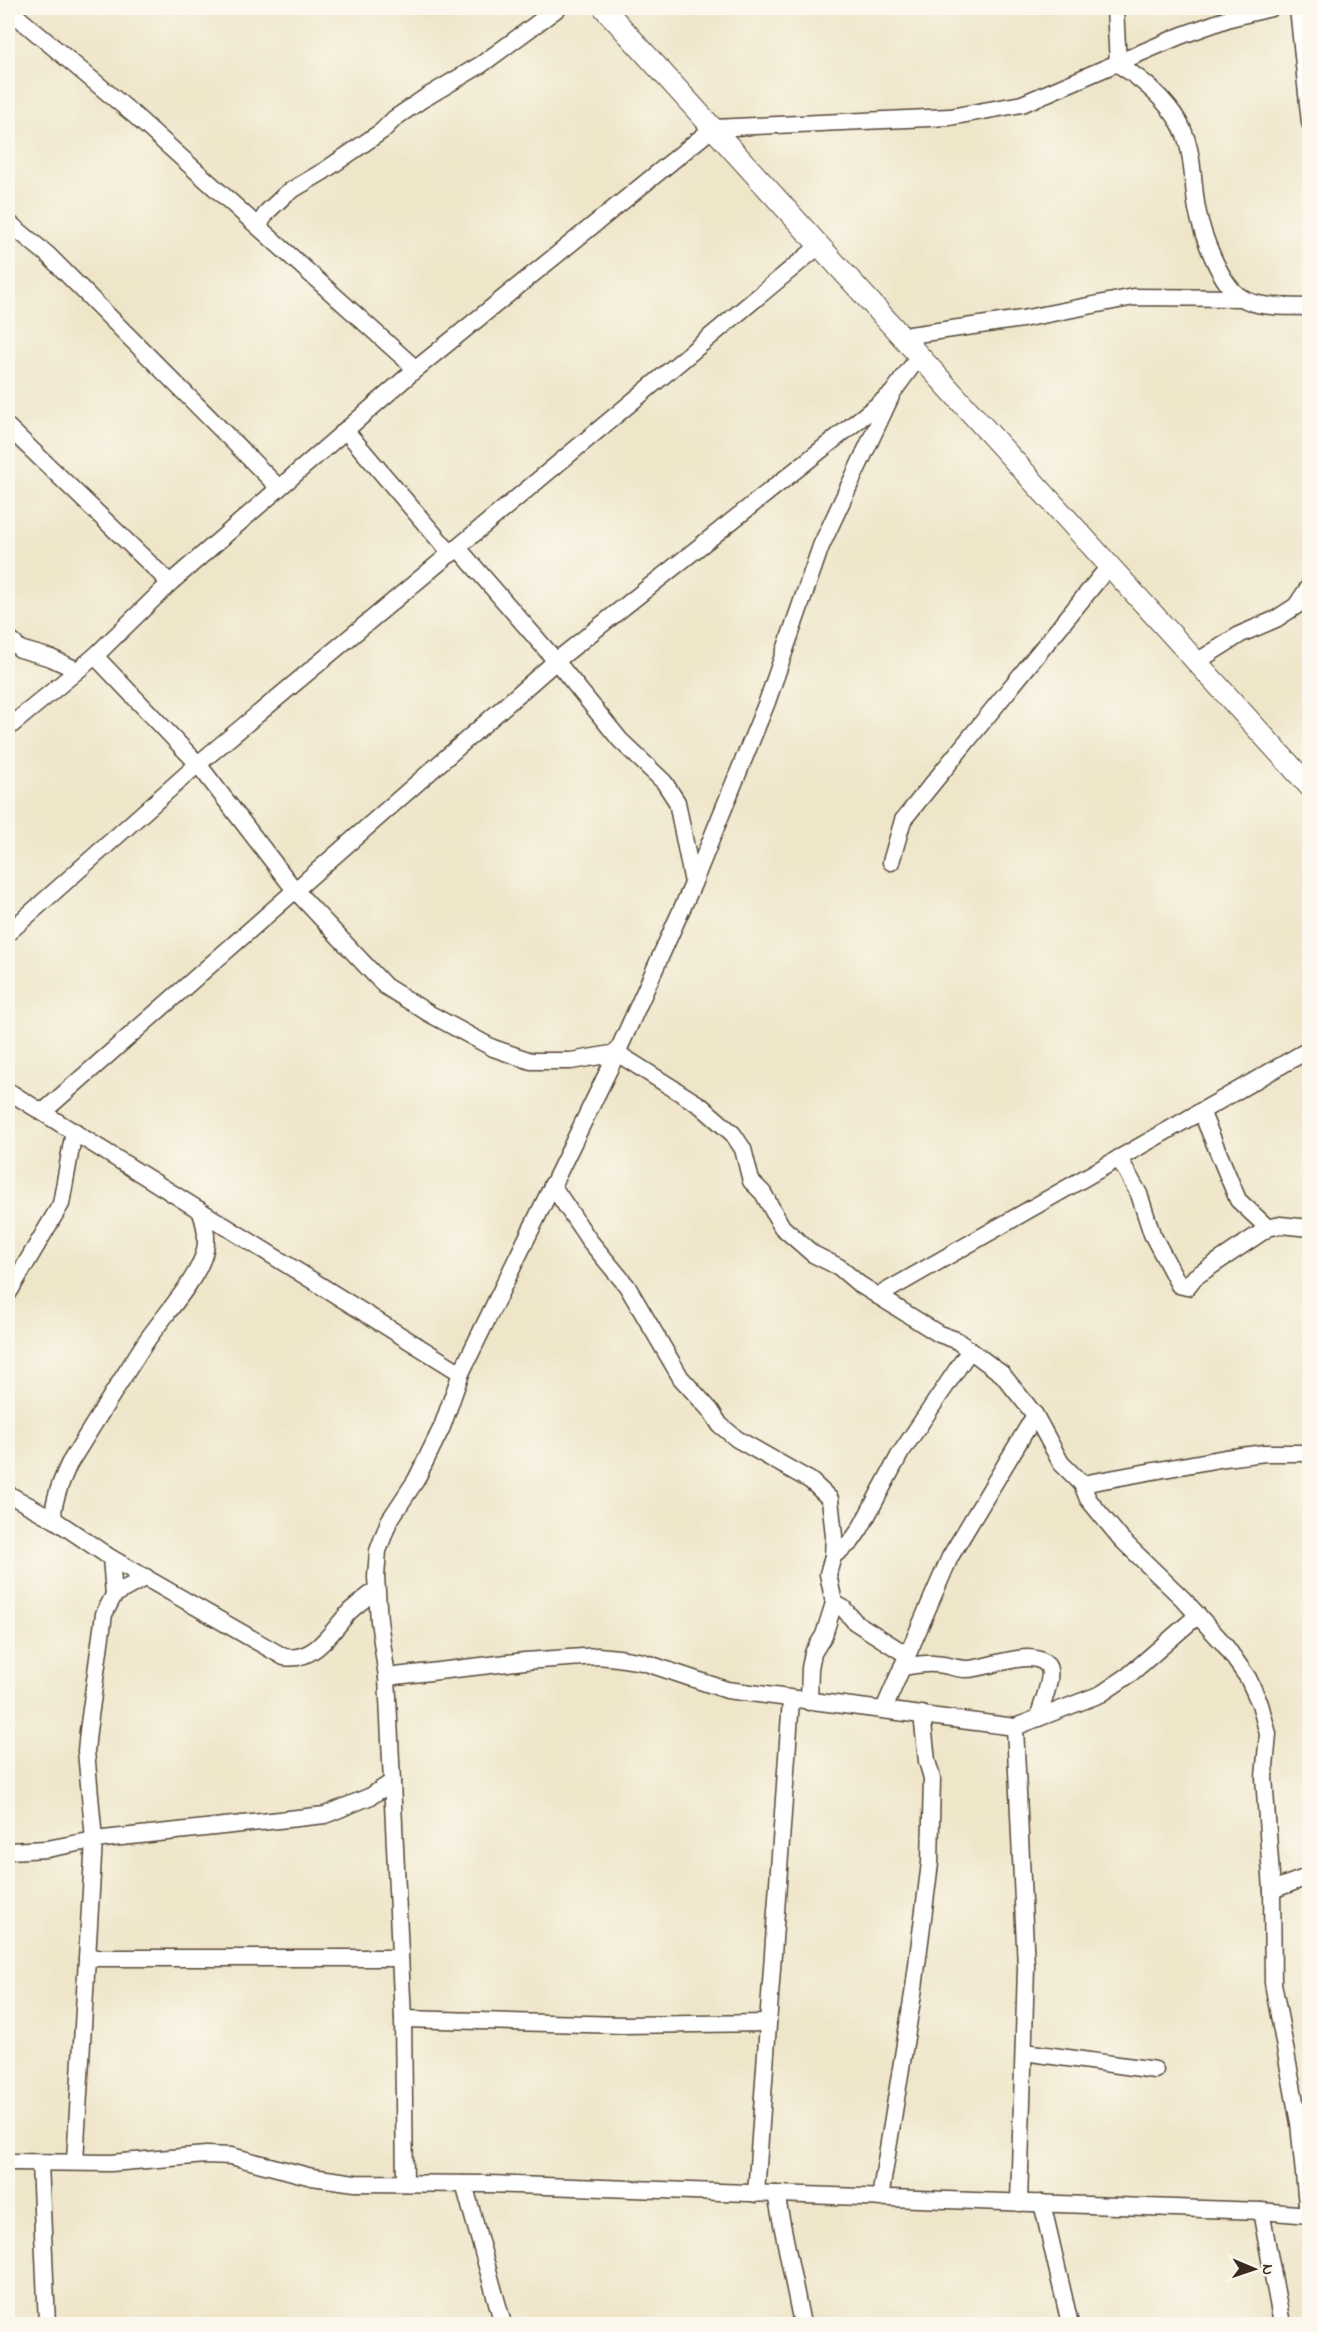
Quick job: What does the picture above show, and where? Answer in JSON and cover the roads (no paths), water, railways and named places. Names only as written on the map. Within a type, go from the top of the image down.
[{"type":"street","points":[[258,226],[268,211],[287,193],[382,131],[395,118],[423,99],[482,64],[558,8]]},
{"type":"street","points":[[603,8],[1310,787]]},
{"type":"street","points":[[1114,8],[1118,64],[1157,93],[1180,124],[1188,143],[1198,212],[1218,271],[1242,298]]},
{"type":"street","points":[[8,728],[95,656],[170,583],[416,369],[713,128],[950,117],[1022,104],[1180,36],[1230,18],[1271,8]]},
{"type":"street","points":[[1298,8],[1310,123]]},
{"type":"street","points":[[8,9],[133,114],[416,369]]},
{"type":"street","points":[[8,222],[48,255],[279,488]]},
{"type":"street","points":[[8,933],[198,764],[820,245]]},
{"type":"street","points":[[903,336],[1022,320],[1134,297],[1242,298],[1259,304],[1310,307]]},
{"type":"street","points":[[405,2183],[403,2019],[387,1677],[376,1590],[378,1551],[389,1521],[416,1480],[442,1427],[461,1373],[617,1053],[693,884],[767,702],[820,546],[893,392],[920,355]]},
{"type":"street","points":[[43,1112],[556,660],[893,392]]},
{"type":"street","points":[[8,427],[170,583]]},
{"type":"street","points":[[345,430],[556,660],[620,740],[664,782],[677,802],[693,884]]},
{"type":"street","points":[[891,862],[903,820],[1110,565]]},
{"type":"street","points":[[1198,661],[1241,634],[1276,619],[1296,606],[1310,585]]},
{"type":"street","points":[[8,638],[20,648],[51,658],[77,670]]},
{"type":"street","points":[[8,2162],[111,2163],[206,2155],[231,2156],[312,2177],[355,2183],[756,2193],[1261,2211],[1309,2215],[1299,2123],[1273,1983],[1272,1890],[1264,1777],[1268,1734],[1263,1714],[1248,1678],[1224,1644],[1121,1539],[1088,1499],[1082,1484],[1062,1463],[1035,1415],[1002,1374],[956,1340],[939,1334],[878,1296],[839,1267],[813,1254],[782,1227],[767,1200],[751,1181],[743,1149],[733,1134],[701,1106],[617,1053],[571,1062],[531,1061],[494,1048],[430,1014],[384,986],[294,889],[198,764],[95,656]]},
{"type":"street","points":[[878,1296],[1310,1049]]},
{"type":"street","points":[[8,1091],[461,1373]]},
{"type":"street","points":[[1201,1111],[1238,1200],[1268,1228]]},
{"type":"street","points":[[8,1294],[61,1204],[74,1131]]},
{"type":"street","points":[[1119,1158],[1139,1194],[1152,1234],[1179,1286],[1187,1287],[1194,1277],[1268,1228],[1281,1225],[1310,1228]]},
{"type":"street","points":[[552,1185],[589,1240],[627,1286],[681,1378],[711,1411],[720,1425],[737,1439],[811,1481],[830,1499],[833,1519],[833,1556],[828,1574],[834,1603],[831,1616],[812,1660],[809,1702]]},
{"type":"street","points":[[55,1521],[52,1515],[60,1484],[69,1464],[146,1341],[184,1290],[201,1260],[207,1233],[200,1210]]},
{"type":"street","points":[[833,1556],[851,1542],[860,1529],[900,1454],[970,1350]]},
{"type":"street","points":[[884,1709],[950,1557],[1035,1415]]},
{"type":"street","points":[[1082,1484],[1224,1458],[1265,1453],[1310,1453]]},
{"type":"street","points":[[8,1494],[55,1521],[111,1558],[284,1656],[296,1659],[307,1655],[319,1646],[352,1609],[376,1590]]},
{"type":"street","points":[[75,2161],[94,1840],[86,1751],[104,1614],[114,1595],[111,1558]]},
{"type":"street","points":[[114,1595],[146,1577]]},
{"type":"street","points":[[834,1603],[843,1608],[855,1623],[904,1661],[967,1670],[1023,1658],[1040,1660],[1047,1664],[1050,1670],[1047,1690],[1038,1718]]},
{"type":"street","points":[[387,1677],[525,1661],[598,1656],[643,1662],[727,1690],[790,1700],[884,1709],[1015,1727],[1101,1694],[1129,1675],[1198,1615]]},
{"type":"street","points":[[756,2193],[790,1700]]},
{"type":"street","points":[[880,2198],[914,1988],[930,1863],[932,1778],[927,1761],[922,1714]]},
{"type":"street","points":[[1015,1727],[1026,1967],[1019,2203]]},
{"type":"street","points":[[8,1851],[47,1849],[94,1840],[325,1815],[361,1801],[392,1782]]},
{"type":"street","points":[[1272,1890],[1310,1876]]},
{"type":"street","points":[[87,1958],[400,1958]]},
{"type":"street","points":[[403,2019],[623,2025],[767,2023]]},
{"type":"street","points":[[1024,2052],[1155,2070]]},
{"type":"street","points":[[40,2163],[47,2325]]},
{"type":"street","points":[[464,2184],[503,2325]]},
{"type":"street","points":[[777,2194],[801,2325]]},
{"type":"street","points":[[1042,2204],[1070,2325]]},
{"type":"street","points":[[1261,2211],[1282,2325]]}]
